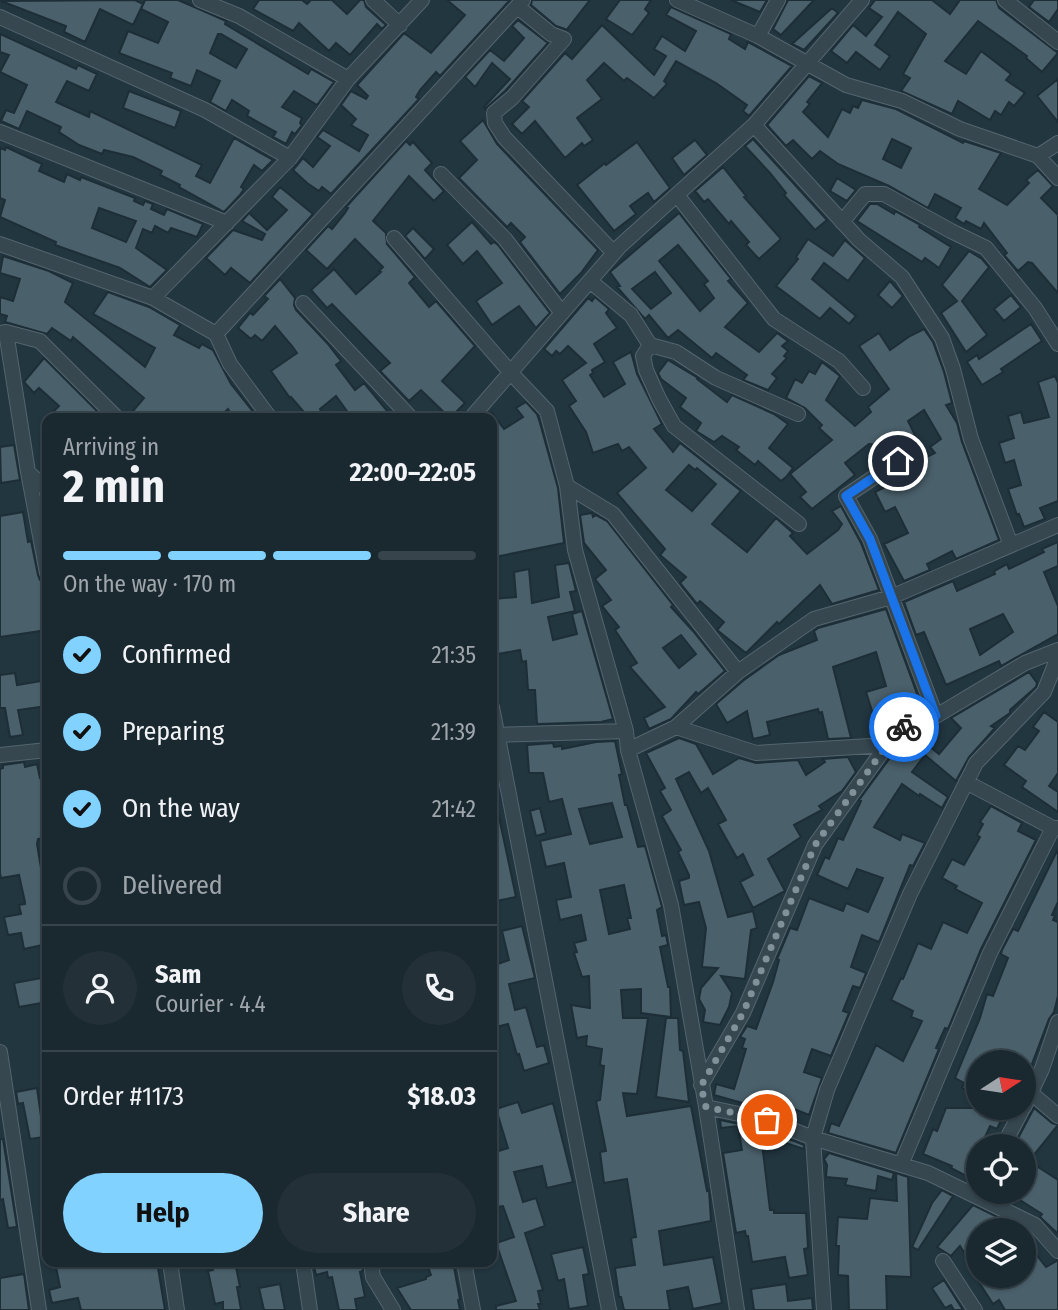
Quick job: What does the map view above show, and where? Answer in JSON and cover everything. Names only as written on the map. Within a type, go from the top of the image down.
[{"type":"street","points":[[200,0],[239,16],[348,79]]},
{"type":"street","points":[[373,0],[400,24]]},
{"type":"street","points":[[153,298],[290,158],[348,79],[422,0]]},
{"type":"street","points":[[677,0],[758,36],[846,85],[902,101],[960,129],[1038,156],[1058,178]]},
{"type":"street","points":[[758,36],[778,0]]},
{"type":"street","points":[[475,413],[614,253],[754,125],[862,0]]},
{"type":"street","points":[[1005,0],[1058,42]]},
{"type":"street","points":[[216,334],[521,4],[551,34],[564,39],[512,98],[494,113],[495,123],[504,137],[614,253]]},
{"type":"street","points":[[0,17],[205,110],[290,158]]},
{"type":"street","points":[[754,125],[859,240],[902,276],[942,338],[971,439],[1011,545]]},
{"type":"street","points":[[0,132],[227,223]]},
{"type":"street","points":[[1038,156],[1058,143]]},
{"type":"street","points":[[441,174],[505,239],[562,313]]},
{"type":"street","points":[[842,222],[865,194],[884,194],[986,248],[1035,308],[1058,344]]},
{"type":"street","points":[[677,195],[774,319],[839,361],[863,388]]},
{"type":"street","points":[[394,238],[547,411],[567,486],[575,550],[671,905],[737,1310]]},
{"type":"street","points":[[0,244],[153,298],[216,334],[230,364],[267,413]]},
{"type":"street","points":[[590,281],[631,315],[650,345],[676,352],[716,378],[798,414]]},
{"type":"street","points":[[303,303],[406,413]]},
{"type":"street","points":[[42,546],[3,333],[40,341],[112,413]]},
{"type":"street","points":[[650,345],[643,356],[646,370],[674,426],[799,524]]},
{"type":"street","points":[[916,449],[846,496],[870,539],[936,716]]},
{"type":"street","points":[[28,472],[42,485]]},
{"type":"street","points":[[567,486],[613,514],[738,672]]},
{"type":"street","points":[[628,750],[676,727],[738,672],[814,619],[891,597],[1058,525]]},
{"type":"street","points":[[701,1086],[743,1013],[815,845],[900,728],[936,716],[1025,663],[1058,650]]},
{"type":"street","points":[[824,1310],[813,1138],[827,1090],[910,894],[966,782],[976,764],[1044,692],[1058,657]]},
{"type":"street","points":[[676,727],[756,753],[887,745]]},
{"type":"street","points":[[497,735],[626,731]]},
{"type":"street","points":[[497,750],[609,1310]]},
{"type":"street","points":[[0,755],[42,751]]},
{"type":"street","points":[[901,1165],[990,953],[1056,828],[966,782]]},
{"type":"street","points":[[1036,1082],[1058,1022]]},
{"type":"street","points":[[0,1052],[39,1310]]},
{"type":"street","points":[[1036,1097],[1058,1115]]},
{"type":"street","points":[[706,1107],[767,1120],[813,1138],[928,1173],[966,1191]]},
{"type":"street","points":[[992,1204],[1035,1225],[1058,1251]]},
{"type":"street","points":[[943,1261],[975,1310]]},
{"type":"street","points":[[171,1267],[177,1310]]},
{"type":"street","points":[[304,1267],[310,1310]]},
{"type":"street","points":[[372,1267],[373,1277],[393,1310]]},
{"type":"street","points":[[465,1267],[473,1310]]},
{"type":"building","points":[[135,0],[143,4],[133,25],[100,9],[85,42],[64,32],[66,26],[1,1]]},
{"type":"building","points":[[145,0],[178,0],[226,21],[225,24],[308,74],[311,69],[334,82],[317,105],[294,91],[282,107],[302,118],[302,125],[295,134],[292,132],[286,144],[273,137],[276,132],[247,116],[249,111],[232,100],[226,111],[210,102],[220,81],[197,70],[191,86],[170,78],[172,73],[119,53],[128,31],[158,43],[168,22],[141,9]],"holes":[[[218,34],[247,49],[236,68],[210,53]]]},
{"type":"building","points":[[259,0],[302,0],[307,4],[311,0],[332,0],[347,14],[360,0],[364,0],[366,7],[386,25],[382,29],[377,24],[350,55],[336,43],[329,51],[299,23],[293,31],[253,9]]},
{"type":"building","points":[[447,0],[510,0],[440,76],[436,72],[420,90],[416,97],[419,99],[331,194],[322,187],[319,191],[307,183],[293,170],[303,158],[313,167],[330,146],[317,137],[323,130],[359,151],[368,135],[351,125],[356,119],[341,105],[351,91],[366,99],[368,96],[357,85],[404,33],[431,53],[465,15]]},
{"type":"building","points":[[532,0],[590,0],[568,30],[556,26],[531,5]]},
{"type":"building","points":[[620,0],[651,0],[645,9],[649,13],[632,35],[606,19]]},
{"type":"building","points":[[731,0],[767,0],[760,12]]},
{"type":"building","points":[[788,0],[814,0],[781,35],[773,29]]},
{"type":"building","points":[[875,0],[932,0],[950,14],[960,0],[996,0],[999,8],[1058,53],[1042,72],[1027,56],[978,21],[945,61],[966,74],[981,51],[1011,74],[1006,80],[1025,93],[1014,106],[1009,102],[1001,115],[995,111],[990,120],[958,101],[952,114],[901,91],[910,78],[903,74],[926,34],[898,12],[875,45],[890,56],[880,70],[856,52],[847,63],[831,51],[853,25],[866,36],[882,17],[869,8]]},
{"type":"building","points":[[1034,0],[1058,0],[1058,9],[1049,22],[1029,7]]},
{"type":"building","points":[[671,7],[731,34],[729,39],[745,49],[748,42],[792,66],[749,116],[743,111],[747,105],[716,83],[676,61],[664,81],[667,84],[654,98],[627,78],[624,81],[604,63],[587,80],[602,99],[577,118],[593,140],[584,146],[582,143],[565,158],[535,121],[522,134],[512,124],[529,107],[522,101],[565,53],[572,59],[602,25],[654,75],[666,56],[654,49],[662,36],[685,51],[696,31],[666,15]]},
{"type":"building","points":[[832,8],[838,13],[804,50],[792,44]]},
{"type":"building","points":[[518,20],[548,43],[485,109],[510,79],[492,63],[475,87],[465,77],[490,50],[504,61],[524,38],[512,26]]},
{"type":"building","points":[[0,34],[76,69],[78,65],[97,74],[89,91],[67,81],[56,102],[89,117],[90,111],[202,165],[196,176],[210,183],[234,138],[273,160],[262,171],[254,165],[241,187],[244,189],[224,212],[160,175],[162,171],[133,157],[104,150],[102,154],[79,145],[59,132],[61,127],[27,111],[19,129],[1,121],[6,110],[14,113],[27,85],[0,72],[9,55],[0,52]]},
{"type":"building","points":[[809,76],[822,83],[807,102],[810,104],[803,112],[828,137],[842,109],[850,113],[853,106],[858,108],[862,100],[896,109],[963,143],[964,141],[1001,153],[979,189],[1007,205],[1029,183],[1026,180],[1038,170],[1053,186],[1041,198],[1058,215],[1058,293],[1032,263],[1028,262],[1018,271],[1004,255],[1007,253],[984,223],[981,229],[955,218],[961,208],[935,194],[928,208],[889,186],[838,164],[820,151],[812,159],[793,140],[786,146],[767,125]],"holes":[[[892,139],[911,148],[901,168],[883,159]]]},
{"type":"building","points":[[1058,79],[1058,122],[1037,96]]},
{"type":"building","points":[[129,91],[181,111],[175,128],[123,108]]},
{"type":"building","points":[[483,120],[497,144],[598,250],[581,273],[560,294],[520,242],[525,237],[511,223],[507,227],[459,178],[477,160],[460,141]]},
{"type":"building","points":[[753,139],[827,220],[815,230],[745,146]]},
{"type":"building","points":[[695,140],[707,155],[684,175],[672,158]]},
{"type":"building","points":[[406,141],[410,145],[413,142],[432,163],[425,170],[444,191],[434,201],[409,176],[373,221],[386,233],[387,244],[415,277],[409,283],[429,307],[436,301],[475,346],[442,381],[465,403],[455,413],[445,413],[421,390],[409,401],[380,371],[390,363],[332,304],[327,308],[311,290],[334,269],[356,294],[381,272],[379,271],[383,267],[355,239],[327,269],[306,250],[328,226],[332,229],[345,213],[348,208],[346,207]]},
{"type":"building","points":[[637,142],[670,188],[654,202],[648,193],[630,206],[636,214],[614,231],[577,185]]},
{"type":"building","points":[[6,147],[42,164],[39,171],[64,182],[67,174],[80,180],[81,177],[135,198],[134,201],[143,205],[145,201],[153,204],[151,209],[164,215],[167,209],[203,224],[197,237],[171,228],[168,233],[155,226],[152,233],[143,229],[136,248],[167,270],[150,287],[120,268],[55,245],[56,242],[0,217],[5,200],[0,198],[0,148],[5,150]],"holes":[[[99,208],[136,221],[126,242],[92,228]]]},
{"type":"building","points":[[723,167],[746,196],[744,197],[781,239],[759,259],[746,245],[749,242],[731,221],[729,224],[708,199],[704,202],[695,191]]},
{"type":"building","points":[[837,178],[856,190],[847,201],[830,191]]},
{"type":"building","points":[[280,187],[313,214],[250,283],[231,268],[225,275],[206,258],[233,230],[262,240],[265,234],[242,221],[249,213],[267,230],[287,210],[272,197]]},
{"type":"building","points":[[870,204],[877,204],[894,214],[895,211],[951,247],[939,268],[925,258],[922,262],[857,221]]},
{"type":"building","points":[[679,213],[731,279],[728,281],[748,303],[725,327],[759,352],[777,333],[788,341],[782,346],[788,351],[784,356],[787,358],[772,374],[777,378],[768,390],[743,380],[747,375],[716,353],[712,358],[678,330],[668,338],[649,315],[645,319],[617,287],[620,286],[610,272]],"holes":[[[678,245],[708,281],[704,284],[714,298],[700,311],[659,261]],[[655,272],[671,293],[651,309],[632,289]]]},
{"type":"building","points":[[472,222],[491,244],[494,242],[498,245],[550,313],[536,328],[519,306],[492,325],[476,301],[502,283],[477,251],[463,264],[447,245]]},
{"type":"building","points":[[413,228],[434,249],[425,259],[405,236]]},
{"type":"building","points":[[808,239],[833,256],[845,240],[865,258],[848,281],[824,263],[812,279],[856,316],[849,324],[830,308],[820,319],[776,286],[798,259],[796,257]]},
{"type":"building","points":[[969,251],[989,267],[962,301],[987,335],[966,352],[941,313],[957,301],[942,285]]},
{"type":"building","points":[[3,256],[49,271],[73,283],[65,302],[145,367],[155,348],[93,314],[108,292],[149,307],[180,325],[174,335],[199,348],[202,344],[213,350],[231,384],[254,413],[231,413],[228,409],[224,413],[131,413],[144,398],[73,337],[71,341],[52,328],[47,334],[5,322],[7,316],[0,314],[0,297],[13,301],[20,279],[0,273]]},
{"type":"building","points":[[280,279],[295,298],[296,310],[341,361],[336,365],[355,390],[364,383],[389,413],[348,413],[336,396],[318,413],[305,413],[271,371],[297,353],[292,346],[275,326],[262,341],[255,335],[251,339],[238,328],[250,313],[253,315],[268,299],[264,296]]},
{"type":"building","points":[[890,281],[903,296],[892,308],[878,295]]},
{"type":"building","points":[[1011,295],[1021,307],[1004,321],[994,309]]},
{"type":"building","points":[[595,297],[609,309],[606,313],[617,328],[594,344],[605,362],[592,370],[590,375],[604,397],[625,384],[613,362],[631,352],[637,374],[662,424],[654,429],[673,452],[680,443],[741,491],[712,524],[747,552],[776,518],[793,533],[790,536],[807,554],[838,530],[842,524],[832,511],[841,506],[861,543],[879,590],[832,604],[820,585],[746,653],[717,630],[724,622],[700,601],[697,604],[680,583],[686,577],[660,555],[665,549],[617,493],[646,468],[629,447],[622,451],[618,444],[593,453],[586,432],[569,406],[576,401],[562,380],[586,363],[568,346],[560,354],[556,351],[552,356],[544,349],[588,298],[592,301]],"holes":[[[689,465],[695,470],[697,468],[716,484],[692,511],[666,490]]]},
{"type":"building","points":[[1031,324],[1042,341],[982,385],[967,362],[977,355],[979,359]]},
{"type":"building","points":[[924,329],[933,342],[944,372],[952,403],[946,405],[957,423],[999,540],[956,559],[952,551],[927,564],[930,570],[904,581],[884,544],[908,533],[895,507],[885,512],[875,492],[891,484],[888,479],[904,468],[935,453],[930,447],[941,439],[924,410],[908,421],[915,435],[900,443],[896,435],[888,446],[884,441],[878,445],[869,444],[845,463],[855,475],[812,509],[800,497],[806,492],[790,474],[832,440],[819,428],[822,425],[805,408],[786,398],[795,379],[802,383],[809,371],[815,374],[822,362],[840,376],[826,400],[855,426],[871,412],[868,407],[889,389],[859,346],[879,333],[890,350]]},
{"type":"building","points":[[44,358],[99,413],[52,413],[59,406],[39,388],[34,393],[24,382]]},
{"type":"building","points":[[668,360],[698,378],[727,402],[732,395],[774,414],[788,424],[769,448],[793,468],[786,477],[781,481],[758,461],[755,465],[736,450],[739,447],[722,436],[714,442],[696,431],[701,423],[680,407],[686,398],[661,379],[658,373]]},
{"type":"building","points":[[1055,376],[1058,383],[1058,501],[1040,508],[1045,519],[1024,527],[1008,489],[1021,485],[1014,460],[1005,463],[999,443],[1014,438],[1008,416],[1021,412],[1024,423],[1049,417],[1038,382]]},
{"type":"building","points":[[526,402],[537,414],[558,488],[564,543],[497,557],[497,420],[504,429],[523,417],[516,408]]},
{"type":"building","points":[[14,445],[20,480],[1,483],[0,447]]},
{"type":"building","points":[[23,512],[28,542],[31,541],[38,575],[42,581],[42,631],[0,637],[0,516]]},
{"type":"building","points":[[592,513],[593,517],[596,515],[607,521],[673,605],[671,607],[725,671],[698,694],[696,692],[671,719],[649,729],[644,718],[665,707],[630,667],[637,663],[615,630],[619,627],[602,606],[611,600],[595,579],[606,570],[584,543],[580,515]],"holes":[[[681,635],[696,654],[679,668],[663,648]]]},
{"type":"building","points":[[1058,542],[1058,566],[1044,572],[1058,606],[1058,634],[1001,666],[999,661],[946,685],[924,632],[916,635],[904,602],[953,581],[957,591],[995,574],[994,571],[1007,564],[1009,569],[1044,552],[1042,549]],"holes":[[[1003,614],[1013,632],[980,655],[970,629]]]},
{"type":"building","points":[[569,563],[576,591],[570,592],[575,611],[548,617],[553,640],[577,634],[572,614],[582,611],[613,719],[601,722],[537,724],[535,690],[528,690],[526,661],[522,662],[520,650],[498,654],[497,599],[516,597],[514,572],[529,569],[532,603],[559,597],[555,565]]},
{"type":"building","points":[[886,609],[923,710],[903,717],[900,708],[874,717],[866,692],[886,686],[876,652],[833,667],[851,738],[828,739],[822,712],[819,713],[818,709],[767,722],[770,735],[753,739],[747,711],[727,723],[716,704],[744,680],[779,655],[817,640],[814,631],[818,628]]},
{"type":"building","points":[[1029,672],[1037,683],[1036,687],[1010,710],[1010,713],[991,726],[995,728],[969,757],[956,781],[925,755],[912,772],[948,797],[942,808],[902,784],[874,827],[900,840],[902,834],[925,843],[913,866],[910,865],[879,942],[862,935],[851,967],[866,973],[860,988],[853,986],[843,1011],[849,1013],[831,1056],[812,1049],[804,1072],[822,1078],[809,1115],[782,1104],[778,1113],[714,1095],[716,1084],[734,1089],[746,1049],[742,1048],[745,1039],[740,1037],[747,1026],[756,1029],[773,982],[779,960],[777,959],[790,928],[797,930],[809,898],[843,911],[846,903],[868,912],[883,878],[857,869],[848,889],[817,875],[825,857],[829,859],[838,838],[843,840],[861,801],[859,800],[906,736],[914,734],[939,754],[961,728],[951,718]]},
{"type":"building","points":[[15,673],[17,685],[42,681],[42,707],[18,710],[23,735],[10,737],[5,708],[0,708],[0,675]]},
{"type":"building","points":[[1044,712],[1058,722],[1058,773],[1049,786],[1058,792],[1058,812],[1022,787],[1026,781],[1004,765],[1018,746],[1025,750],[1039,731],[1033,727]]},
{"type":"building","points":[[679,738],[696,744],[713,774],[739,758],[756,763],[798,760],[806,775],[825,762],[823,759],[848,757],[856,772],[842,791],[819,806],[822,810],[794,825],[801,837],[768,859],[785,891],[753,908],[740,882],[753,875],[743,854],[737,858],[718,824],[726,820],[708,788],[701,793],[689,772],[676,779],[709,851],[728,917],[753,911],[757,928],[751,930],[745,979],[721,976],[732,993],[729,1007],[720,1025],[703,1022],[705,1010],[699,999],[701,988],[718,968],[702,967],[706,928],[699,902],[684,905],[679,881],[689,878],[689,875],[678,852],[681,850],[662,816],[671,810],[660,791],[665,788],[646,753]]},
{"type":"building","points":[[615,741],[625,805],[638,847],[645,846],[662,907],[657,910],[662,936],[666,935],[668,945],[660,947],[670,987],[671,1017],[641,1013],[641,989],[621,990],[623,1018],[648,1018],[637,1094],[623,1093],[627,1116],[691,1106],[707,1191],[709,1190],[711,1221],[659,1231],[664,1265],[713,1257],[722,1303],[693,1309],[688,1287],[667,1291],[670,1310],[624,1310],[619,1297],[615,1268],[635,1265],[631,1238],[636,1237],[627,1179],[604,1183],[600,1152],[606,1151],[596,1101],[600,1100],[604,1066],[600,1065],[602,1049],[586,1046],[587,1036],[577,1038],[571,1005],[590,1008],[589,976],[582,977],[574,953],[577,952],[574,943],[586,940],[581,915],[560,920],[556,900],[571,897],[564,863],[546,867],[540,841],[571,834],[562,799],[549,802],[543,773],[529,773],[527,745],[553,743],[554,747],[562,746],[562,749]],"holes":[[[612,803],[622,837],[590,844],[579,809]],[[624,885],[631,918],[627,918],[630,929],[609,934],[600,890]]]},
{"type":"building","points":[[24,762],[25,767],[37,764],[42,778],[42,839],[38,839],[37,844],[42,874],[42,945],[24,949],[21,933],[8,935],[4,917],[21,914],[19,905],[25,902],[19,875],[1,878],[0,873],[0,769],[3,765]]},
{"type":"building","points":[[991,806],[1022,823],[1018,831],[1036,840],[981,949],[948,1029],[945,1028],[936,1048],[939,1049],[896,1153],[828,1133],[831,1123],[839,1126],[876,1045],[903,1061],[922,1021],[911,1017],[913,1011],[891,1000],[918,943],[931,949],[943,922],[967,933],[982,903],[955,889],[957,886],[942,878],[952,859],[964,865],[980,837],[977,835],[983,824],[980,822]]},
{"type":"building","points":[[497,808],[516,897],[497,901]]},
{"type":"building","points":[[540,808],[546,833],[536,836],[530,811]]},
{"type":"building","points":[[1058,849],[1058,902],[1052,915],[1055,916],[1053,920],[1058,922],[1058,996],[1036,1053],[1036,1050],[967,1050],[987,994],[993,996],[1008,958],[1001,954],[1002,950],[1013,929],[1018,931]]},
{"type":"building","points":[[522,926],[535,978],[509,984],[515,1010],[526,1007],[537,1047],[544,1045],[549,1063],[524,1071],[508,1024],[497,1027],[497,964],[509,960],[502,931]]},
{"type":"building","points":[[42,978],[42,1003],[19,1007],[14,983]]},
{"type":"building","points":[[666,1018],[678,1018],[680,1050],[683,1051],[689,1102],[656,1097]]},
{"type":"building","points":[[966,1052],[966,1090],[962,1088],[964,1083],[955,1078]]},
{"type":"building","points":[[37,1088],[42,1137],[30,1139],[23,1103],[18,1104],[16,1092]]},
{"type":"building","points":[[518,1102],[522,1113],[553,1103],[573,1182],[547,1188],[542,1166],[514,1172],[523,1202],[536,1198],[545,1226],[525,1233],[543,1290],[538,1291],[540,1310],[496,1310],[496,1306],[516,1301],[497,1246],[497,1243],[514,1237],[503,1206],[497,1207],[497,1151],[508,1148],[497,1109]]},
{"type":"building","points":[[946,1108],[966,1108],[966,1120],[1001,1120],[997,1129],[990,1126],[986,1134],[966,1134],[966,1176],[951,1168],[952,1166],[923,1154],[933,1129],[937,1131]]},
{"type":"building","points":[[1036,1110],[1058,1125],[1036,1152],[1036,1134],[1020,1134],[1028,1120],[1036,1120]]},
{"type":"building","points":[[720,1120],[764,1129],[804,1145],[804,1149],[761,1135],[770,1210],[774,1210],[774,1213],[806,1213],[808,1248],[804,1249],[808,1275],[789,1278],[785,1257],[752,1262],[748,1236],[745,1231],[736,1233],[723,1153],[742,1150],[738,1126],[721,1128]]},
{"type":"building","points":[[0,1139],[3,1139],[17,1227],[8,1228],[3,1199],[0,1200]]},
{"type":"building","points":[[829,1153],[894,1173],[892,1180],[878,1176],[876,1191],[845,1185],[847,1179],[826,1177],[827,1165],[824,1159]]},
{"type":"building","points":[[1036,1166],[1058,1180],[1058,1234],[1040,1217],[1042,1214],[1026,1204],[1036,1204]]},
{"type":"building","points":[[896,1173],[908,1177],[911,1277],[886,1276],[887,1310],[849,1310],[848,1276],[838,1275],[838,1217],[867,1219],[870,1198],[897,1201]]},
{"type":"building","points":[[942,1190],[953,1196],[918,1250],[912,1247],[932,1203]]},
{"type":"building","points":[[973,1205],[1000,1218],[966,1218],[966,1256],[960,1246],[951,1256],[937,1247]]},
{"type":"building","points":[[583,1247],[589,1274],[583,1275],[588,1306],[569,1309],[564,1279],[558,1281],[551,1254]]},
{"type":"building","points":[[1036,1254],[1046,1267],[1058,1260],[1058,1310],[1005,1310],[999,1300],[993,1304],[983,1288],[1036,1288]]},
{"type":"building","points":[[56,1267],[158,1267],[165,1310],[81,1310],[78,1298],[52,1303],[49,1290],[60,1287]]},
{"type":"building","points":[[212,1267],[236,1267],[241,1310],[223,1310],[223,1302],[215,1304],[208,1271],[213,1270]]},
{"type":"building","points":[[314,1267],[363,1267],[363,1271],[360,1272],[365,1297],[355,1299],[357,1310],[339,1310],[332,1277],[328,1278],[327,1272],[316,1275]]},
{"type":"building","points":[[428,1267],[454,1267],[460,1310],[411,1310],[397,1288],[431,1275]]},
{"type":"building","points":[[24,1274],[29,1310],[0,1310],[0,1278]]},
{"type":"building","points":[[944,1280],[963,1310],[954,1310],[951,1305],[945,1308],[932,1288]]},
{"type":"building","points":[[280,1284],[285,1310],[264,1310],[259,1288]]},
{"type":"building","points":[[786,1284],[788,1301],[812,1298],[813,1310],[754,1310],[751,1289]]},
{"type":"way so far","points":[[767,1120],[706,1107],[701,1086],[743,1013],[815,845],[887,745],[900,728],[904,727]]},
{"type":"route","points":[[898,461],[846,496],[870,539],[936,716],[904,727]]}]
